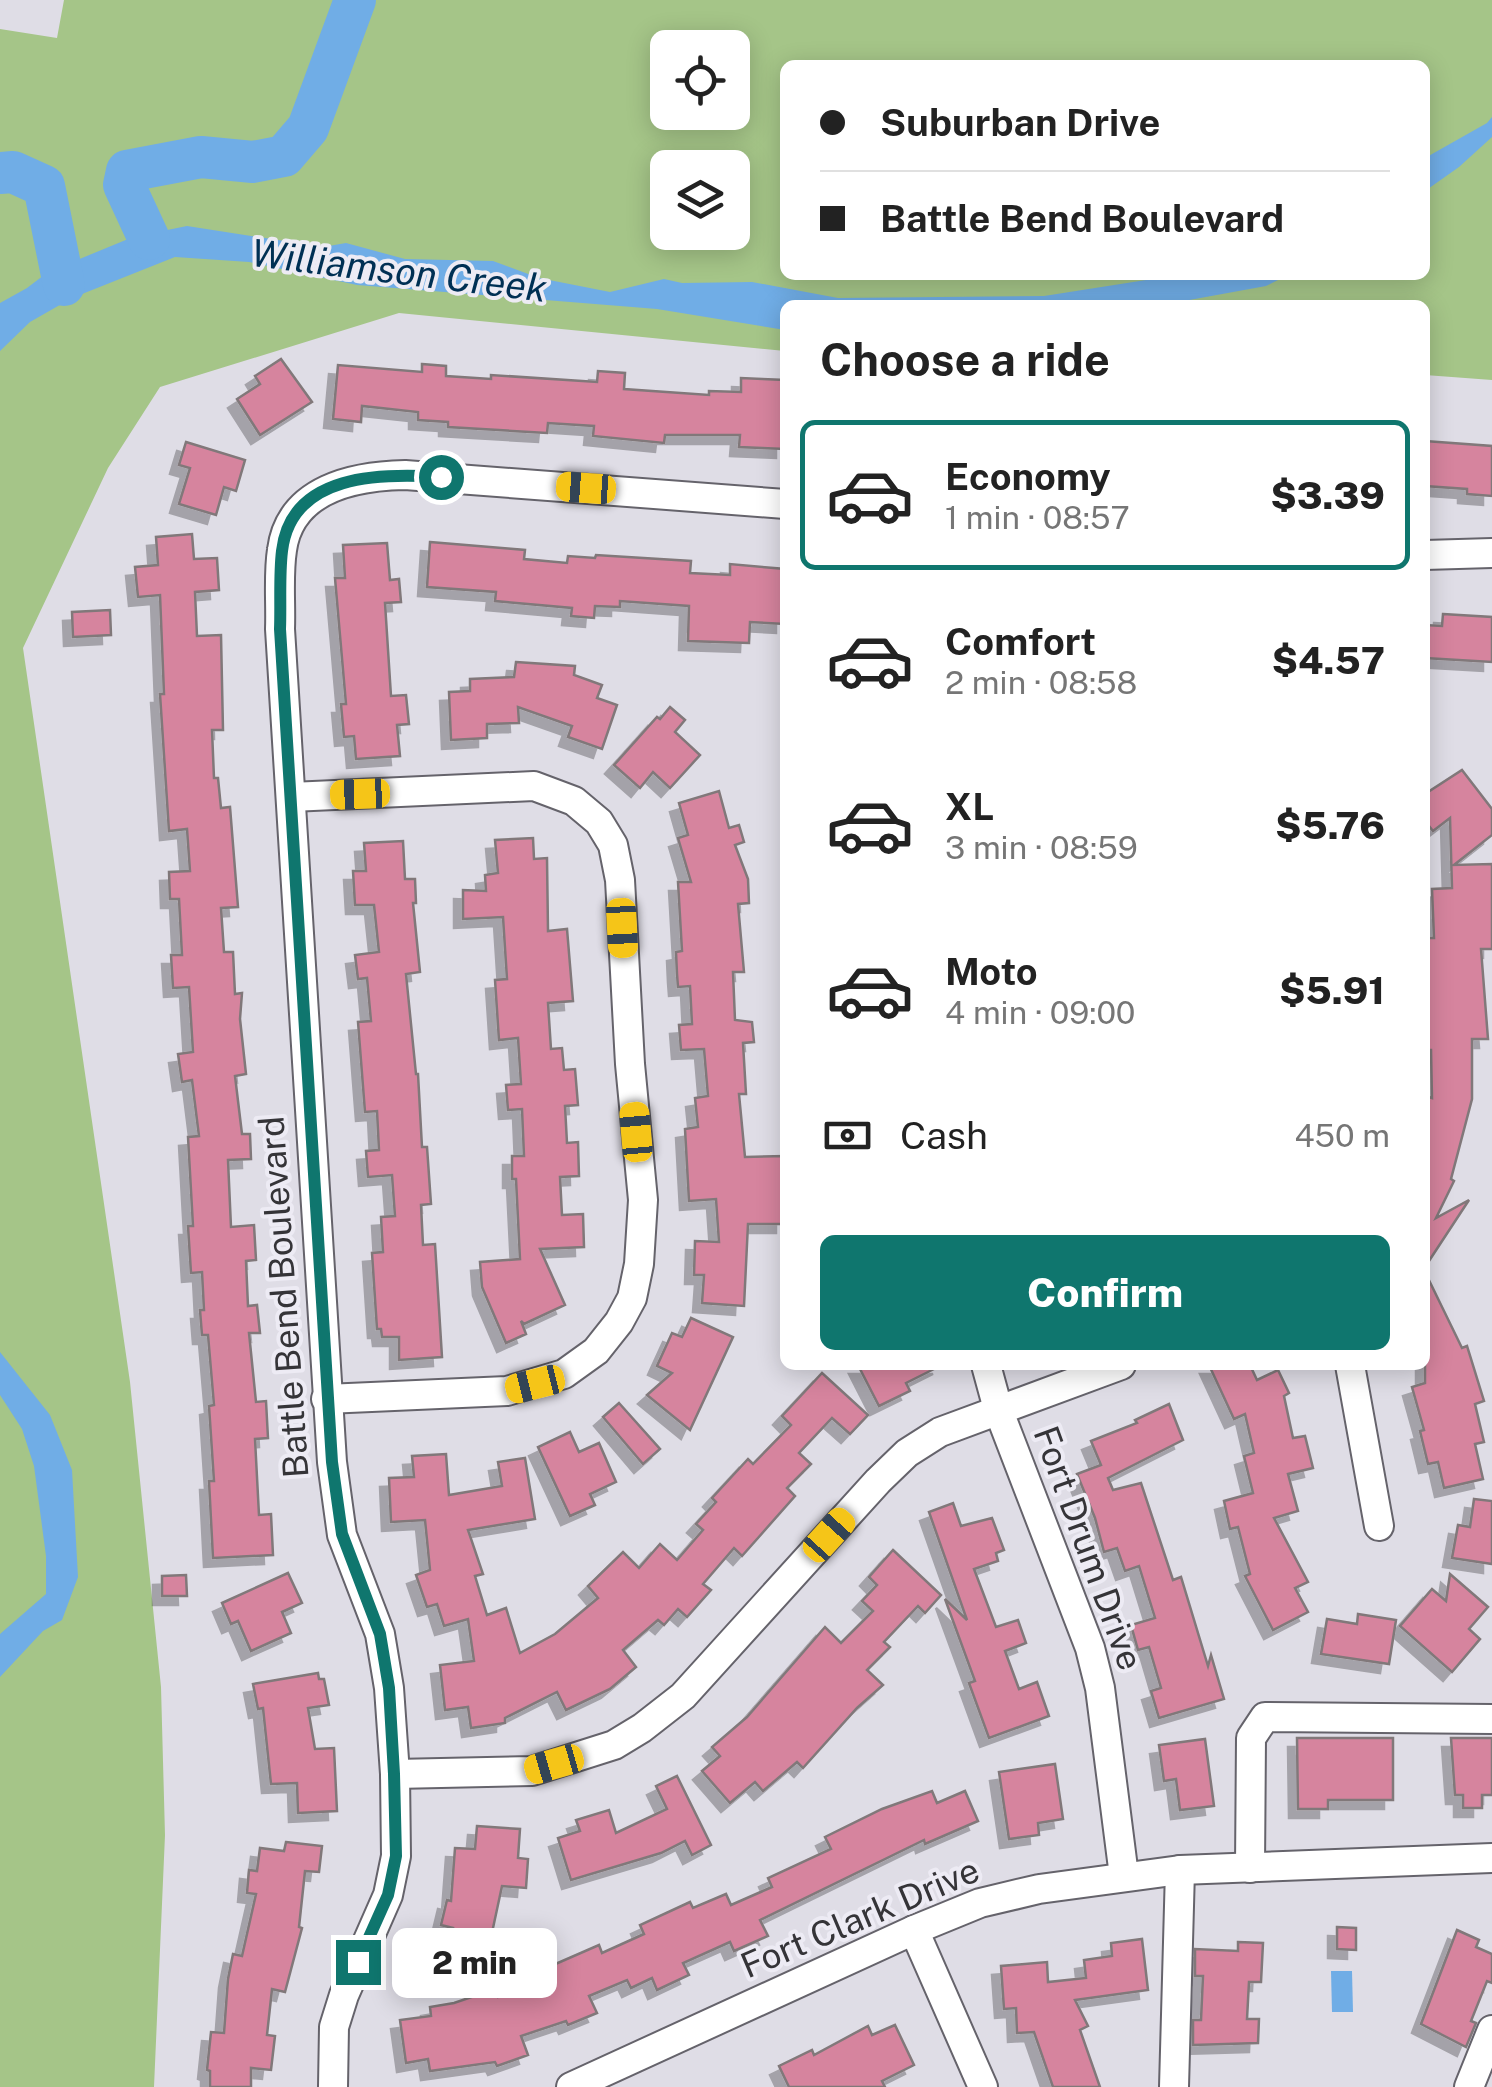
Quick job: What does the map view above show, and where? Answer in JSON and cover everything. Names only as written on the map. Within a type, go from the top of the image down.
[{"type":"street","name":"Battle Bend Boulevard","points":[[333,2087],[334,2026],[388,1895],[396,1856],[394,1774],[380,1634],[342,1534],[326,1399],[280,629],[282,549],[288,525],[318,495],[347,480],[404,474],[780,504]]},
{"type":"street","points":[[1430,555],[1492,553]]},
{"type":"street","points":[[291,797],[534,786],[574,801],[599,822],[613,845],[620,880],[630,1064],[643,1200],[639,1264],[632,1298],[596,1351],[564,1374],[507,1392],[326,1399]]},
{"type":"street","name":"Fort Drum Drive","points":[[987,1370],[998,1409],[1090,1648],[1100,1688],[1124,1876]]},
{"type":"street","points":[[394,1774],[532,1771],[596,1752],[628,1736],[683,1696],[907,1454],[940,1432],[1107,1370]]},
{"type":"street","points":[[1351,1370],[1379,1526]]},
{"type":"street","points":[[1250,1868],[1251,1738],[1265,1717],[1492,1719]]},
{"type":"street","name":"Fort Clark Drive","points":[[571,2087],[980,1903],[1040,1889],[1180,1870],[1492,1858]]},
{"type":"street","points":[[1174,2087],[1180,1870]]},
{"type":"street","points":[[914,1930],[982,2087]]},
{"type":"street","points":[[1468,2087],[1492,2030]]},
{"type":"green space","points":[[64,0],[1492,0],[1492,380],[1430,375],[1430,300],[780,300],[780,351],[399,313],[160,387],[108,468],[23,648],[130,1382],[161,1687],[165,1835],[154,2087],[0,2087],[0,29],[57,38]]},
{"type":"water","points":[[1492,117],[1492,137],[1430,187],[1430,155]]},
{"type":"water","name":"Williamson Creek","points":[[187,226],[323,247],[346,243],[405,259],[493,261],[539,278],[610,292],[664,279],[682,283],[752,282],[838,298],[1044,296],[1146,280],[1278,280],[1266,286],[1189,300],[780,300],[780,329],[657,309],[357,285],[249,262],[175,257],[72,298],[30,322],[0,351],[0,303],[48,272],[133,237]]},
{"type":"water","points":[[0,1352],[50,1415],[72,1470],[78,1577],[62,1620],[43,1631],[0,1677],[0,1634],[46,1594],[46,1556],[34,1466],[22,1429],[0,1395]]},
{"type":"water","points":[[1331,1971],[1352,1971],[1353,2012],[1332,2012]]},
{"type":"building","points":[[281,359],[312,402],[260,435],[237,399],[260,384],[255,376]]},
{"type":"building","points":[[422,364],[446,366],[446,376],[597,382],[598,371],[625,373],[624,389],[709,395],[709,391],[741,392],[741,378],[780,380],[780,449],[739,447],[740,435],[665,435],[664,443],[593,436],[594,426],[548,423],[547,433],[448,427],[448,422],[418,420],[418,412],[362,406],[361,422],[333,419],[338,365],[422,372]]},
{"type":"building","points":[[1430,441],[1492,446],[1492,496],[1467,494],[1467,489],[1430,486]]},
{"type":"building","points":[[186,442],[245,460],[236,491],[224,487],[216,515],[179,504],[190,468],[179,465]]},
{"type":"building","points":[[192,534],[194,559],[217,558],[219,590],[195,592],[197,636],[221,635],[223,730],[212,730],[214,778],[218,778],[221,808],[230,807],[238,907],[221,908],[224,952],[233,952],[235,994],[242,993],[240,1019],[246,1074],[235,1076],[242,1134],[250,1134],[251,1159],[228,1160],[231,1227],[254,1225],[256,1260],[246,1261],[248,1306],[257,1305],[260,1333],[249,1333],[256,1402],[266,1401],[268,1438],[255,1439],[259,1515],[271,1514],[273,1555],[213,1558],[209,1481],[214,1481],[209,1406],[214,1405],[208,1335],[202,1335],[202,1272],[191,1273],[188,1226],[193,1226],[188,1137],[199,1136],[192,1080],[182,1082],[178,1054],[193,1052],[189,987],[173,988],[171,955],[182,955],[179,899],[170,899],[169,872],[190,871],[187,829],[169,831],[160,694],[164,694],[160,595],[138,597],[135,567],[158,565],[156,537]]},
{"type":"building","points":[[430,542],[525,550],[524,559],[567,563],[568,556],[596,555],[691,561],[690,573],[730,575],[730,564],[780,569],[780,624],[750,622],[749,643],[688,641],[689,606],[620,601],[620,607],[595,606],[594,618],[571,616],[572,608],[495,601],[496,592],[427,587]]},
{"type":"building","points":[[387,543],[390,580],[399,579],[401,602],[385,603],[391,696],[406,695],[409,724],[397,725],[400,756],[356,759],[354,736],[344,737],[341,704],[346,704],[335,578],[345,578],[343,545]]},
{"type":"building","points":[[110,610],[111,635],[73,637],[72,612]]},
{"type":"building","points":[[1443,614],[1492,617],[1492,662],[1430,658],[1430,625],[1442,626]]},
{"type":"building","points":[[516,662],[575,666],[574,675],[602,685],[597,698],[617,705],[602,749],[568,737],[572,726],[518,707],[519,723],[487,724],[487,738],[451,740],[449,692],[470,691],[470,679],[514,677]]},
{"type":"building","points":[[670,707],[685,720],[675,732],[700,755],[670,788],[653,772],[640,788],[614,765]]},
{"type":"building","points":[[1462,770],[1492,809],[1492,835],[1454,865],[1492,864],[1492,949],[1481,949],[1488,1039],[1472,1039],[1472,1099],[1451,1179],[1454,1181],[1436,1218],[1469,1200],[1430,1259],[1432,889],[1452,888],[1450,818],[1433,831],[1430,827],[1430,791]]},
{"type":"building","points":[[719,791],[729,828],[739,825],[744,842],[735,845],[748,879],[749,903],[738,904],[744,972],[733,972],[735,1020],[752,1022],[754,1042],[743,1043],[746,1094],[739,1094],[745,1157],[780,1156],[780,1224],[748,1224],[744,1306],[702,1303],[704,1275],[694,1275],[695,1241],[719,1242],[716,1199],[689,1201],[685,1129],[698,1127],[695,1098],[708,1096],[704,1049],[681,1050],[679,1025],[692,1024],[690,986],[678,987],[676,952],[682,951],[678,882],[691,882],[678,838],[688,835],[679,803]]},
{"type":"building","points":[[533,838],[534,859],[547,858],[548,931],[567,929],[573,1001],[548,1003],[551,1049],[562,1048],[564,1070],[575,1069],[578,1105],[565,1106],[567,1143],[578,1142],[579,1176],[560,1177],[562,1215],[583,1214],[584,1247],[540,1249],[565,1305],[524,1324],[521,1321],[526,1334],[506,1343],[482,1287],[480,1262],[520,1259],[512,1156],[524,1156],[522,1109],[508,1110],[506,1085],[521,1084],[518,1038],[499,1040],[495,980],[507,979],[503,917],[463,919],[463,890],[486,891],[485,875],[498,873],[495,840]]},
{"type":"building","points":[[403,841],[405,879],[415,879],[413,903],[420,972],[406,974],[431,1204],[421,1205],[423,1245],[435,1244],[442,1357],[399,1360],[399,1337],[382,1337],[381,1329],[377,1329],[372,1253],[383,1252],[381,1217],[395,1216],[392,1175],[368,1177],[366,1151],[379,1150],[377,1111],[365,1112],[358,1022],[371,1021],[367,978],[358,979],[355,955],[379,952],[374,905],[355,905],[353,871],[366,871],[364,843]]},
{"type":"building","points":[[1430,1282],[1462,1348],[1467,1346],[1484,1401],[1475,1404],[1484,1442],[1475,1444],[1483,1479],[1444,1488],[1438,1462],[1428,1464],[1420,1431],[1424,1430],[1412,1387],[1425,1383],[1425,1370],[1430,1370]]},
{"type":"building","points":[[691,1318],[733,1337],[690,1430],[647,1395],[672,1373],[657,1366],[672,1333],[682,1337]]},
{"type":"building","points":[[861,1370],[932,1370],[906,1383],[910,1391],[879,1406]]},
{"type":"building","points":[[1211,1370],[1252,1370],[1257,1380],[1278,1370],[1289,1393],[1284,1396],[1293,1438],[1305,1436],[1313,1468],[1288,1474],[1298,1511],[1274,1518],[1308,1582],[1295,1588],[1308,1612],[1273,1630],[1245,1576],[1250,1574],[1238,1527],[1230,1529],[1224,1501],[1253,1493],[1244,1456],[1254,1453],[1245,1414],[1234,1419]]},
{"type":"building","points":[[822,1373],[868,1415],[850,1434],[832,1418],[799,1453],[811,1464],[787,1488],[795,1496],[742,1556],[734,1548],[703,1584],[711,1590],[687,1617],[678,1609],[664,1625],[658,1620],[623,1650],[636,1667],[610,1689],[566,1710],[557,1692],[505,1718],[505,1723],[471,1728],[468,1707],[445,1710],[440,1665],[474,1661],[468,1619],[444,1626],[437,1604],[427,1607],[416,1575],[430,1570],[425,1520],[391,1522],[389,1478],[414,1477],[412,1456],[446,1454],[449,1495],[502,1486],[498,1462],[525,1458],[535,1519],[468,1530],[483,1574],[475,1576],[487,1615],[506,1608],[520,1653],[555,1634],[598,1598],[588,1586],[623,1552],[639,1568],[660,1544],[677,1560],[703,1530],[696,1524],[716,1502],[712,1498],[748,1459],[753,1464],[791,1425],[782,1416]]},
{"type":"building","points":[[619,1403],[660,1449],[643,1464],[603,1417]]},
{"type":"building","points":[[1169,1404],[1183,1440],[1108,1478],[1113,1490],[1141,1483],[1173,1580],[1181,1577],[1208,1666],[1211,1655],[1224,1699],[1159,1718],[1151,1691],[1161,1688],[1149,1647],[1138,1650],[1131,1625],[1155,1618],[1139,1566],[1125,1571],[1117,1548],[1104,1552],[1077,1474],[1101,1465],[1091,1441],[1137,1423],[1135,1420]]},
{"type":"building","points":[[570,1432],[579,1452],[599,1443],[616,1482],[590,1494],[595,1505],[570,1516],[538,1447]]},
{"type":"building","points":[[1474,1499],[1492,1501],[1492,1564],[1452,1558],[1458,1525],[1470,1527]]},
{"type":"building","points":[[953,1503],[961,1526],[992,1518],[1004,1550],[996,1553],[998,1561],[974,1569],[996,1627],[1018,1620],[1026,1643],[1005,1651],[1019,1689],[1037,1682],[1049,1716],[989,1738],[969,1683],[975,1681],[945,1599],[967,1620],[929,1512]]},
{"type":"building","points":[[893,1550],[941,1595],[925,1613],[918,1606],[884,1642],[890,1647],[867,1670],[883,1685],[803,1768],[797,1762],[763,1791],[755,1782],[730,1803],[702,1771],[720,1756],[712,1747],[747,1717],[825,1627],[841,1643],[873,1611],[862,1601],[877,1585],[869,1577]]},
{"type":"building","points":[[288,1573],[302,1603],[282,1612],[291,1633],[251,1651],[238,1621],[231,1624],[222,1603]]},
{"type":"building","points":[[1450,1574],[1488,1607],[1469,1629],[1480,1639],[1452,1672],[1400,1626],[1432,1589],[1446,1601]]},
{"type":"building","points":[[186,1575],[187,1596],[162,1596],[162,1576]]},
{"type":"building","points":[[1358,1614],[1396,1620],[1389,1664],[1321,1654],[1327,1619],[1357,1624]]},
{"type":"building","points":[[318,1673],[319,1679],[324,1679],[329,1705],[308,1708],[315,1749],[334,1748],[337,1811],[298,1813],[297,1783],[271,1784],[263,1708],[258,1709],[253,1684]]},
{"type":"building","points":[[1297,1738],[1393,1738],[1393,1800],[1328,1800],[1328,1809],[1298,1809]]},
{"type":"building","points":[[1451,1738],[1492,1738],[1492,1795],[1482,1795],[1482,1808],[1463,1808],[1463,1795],[1455,1795]]},
{"type":"building","points":[[1205,1739],[1214,1806],[1180,1810],[1176,1779],[1164,1781],[1159,1745]]},
{"type":"building","points":[[1055,1764],[1063,1819],[1038,1823],[1039,1835],[1009,1839],[999,1772]]},
{"type":"building","points":[[677,1776],[711,1845],[692,1855],[685,1841],[661,1853],[571,1880],[558,1838],[580,1831],[576,1820],[609,1810],[616,1833],[667,1809],[656,1786]]},
{"type":"building","points":[[932,1791],[937,1803],[965,1791],[978,1821],[925,1844],[924,1840],[760,1920],[768,1936],[734,1951],[730,1942],[683,1963],[689,1975],[657,1990],[652,1978],[631,1988],[627,1980],[589,1996],[597,2013],[568,2025],[566,2021],[521,2036],[528,2055],[497,2066],[495,2062],[430,2071],[428,2059],[406,2063],[400,2020],[431,2016],[430,2007],[495,1989],[498,1997],[548,1980],[544,1969],[599,1945],[602,1953],[644,1934],[640,1925],[690,1902],[693,1908],[726,1894],[731,1905],[772,1887],[768,1878],[831,1849],[825,1837],[882,1809]]},
{"type":"building","points":[[477,1826],[520,1829],[518,1858],[528,1859],[526,1888],[502,1886],[484,1970],[445,1962],[453,1928],[441,1925],[447,1900],[451,1901],[455,1848],[475,1849]]},
{"type":"building","points":[[286,1842],[322,1846],[319,1872],[305,1871],[299,1927],[302,1928],[285,1992],[272,1989],[267,2035],[275,2036],[271,2070],[251,2068],[251,2087],[210,2087],[207,2070],[211,2032],[224,2033],[233,1954],[242,1956],[256,1894],[247,1893],[249,1870],[257,1871],[260,1848],[284,1851]]},
{"type":"building","points":[[1337,1927],[1356,1928],[1356,1950],[1337,1949]]},
{"type":"building","points":[[1457,1930],[1479,1940],[1476,1947],[1492,1954],[1492,1983],[1487,1981],[1471,2021],[1476,2023],[1466,2047],[1421,2024]]},
{"type":"building","points":[[1142,1939],[1148,1990],[1075,2000],[1088,2026],[1080,2030],[1100,2087],[1053,2087],[1034,2032],[1017,2033],[1016,2008],[1004,2009],[1001,1966],[1047,1962],[1048,1982],[1086,1978],[1084,1960],[1112,1956],[1111,1943]]},
{"type":"building","points":[[1238,1942],[1263,1943],[1261,1982],[1249,1982],[1247,2019],[1259,2019],[1258,2043],[1193,2045],[1193,2020],[1201,2020],[1203,1976],[1195,1976],[1195,1949],[1238,1951]]},
{"type":"building","points":[[895,2025],[914,2065],[882,2081],[885,2087],[789,2087],[779,2066],[812,2050],[814,2055],[868,2026],[872,2035]]},
{"type":"waterway","points":[[149,239],[124,185],[127,171],[201,157],[253,162],[284,156],[308,128],[355,0]]},
{"type":"waterway","points":[[0,173],[13,172],[44,186],[64,285]]},
{"type":"route","points":[[358,1962],[388,1895],[396,1856],[394,1774],[389,1688],[380,1634],[342,1534],[326,1399],[280,629],[282,549],[288,525],[300,509],[332,486],[368,476],[441,477]]}]
